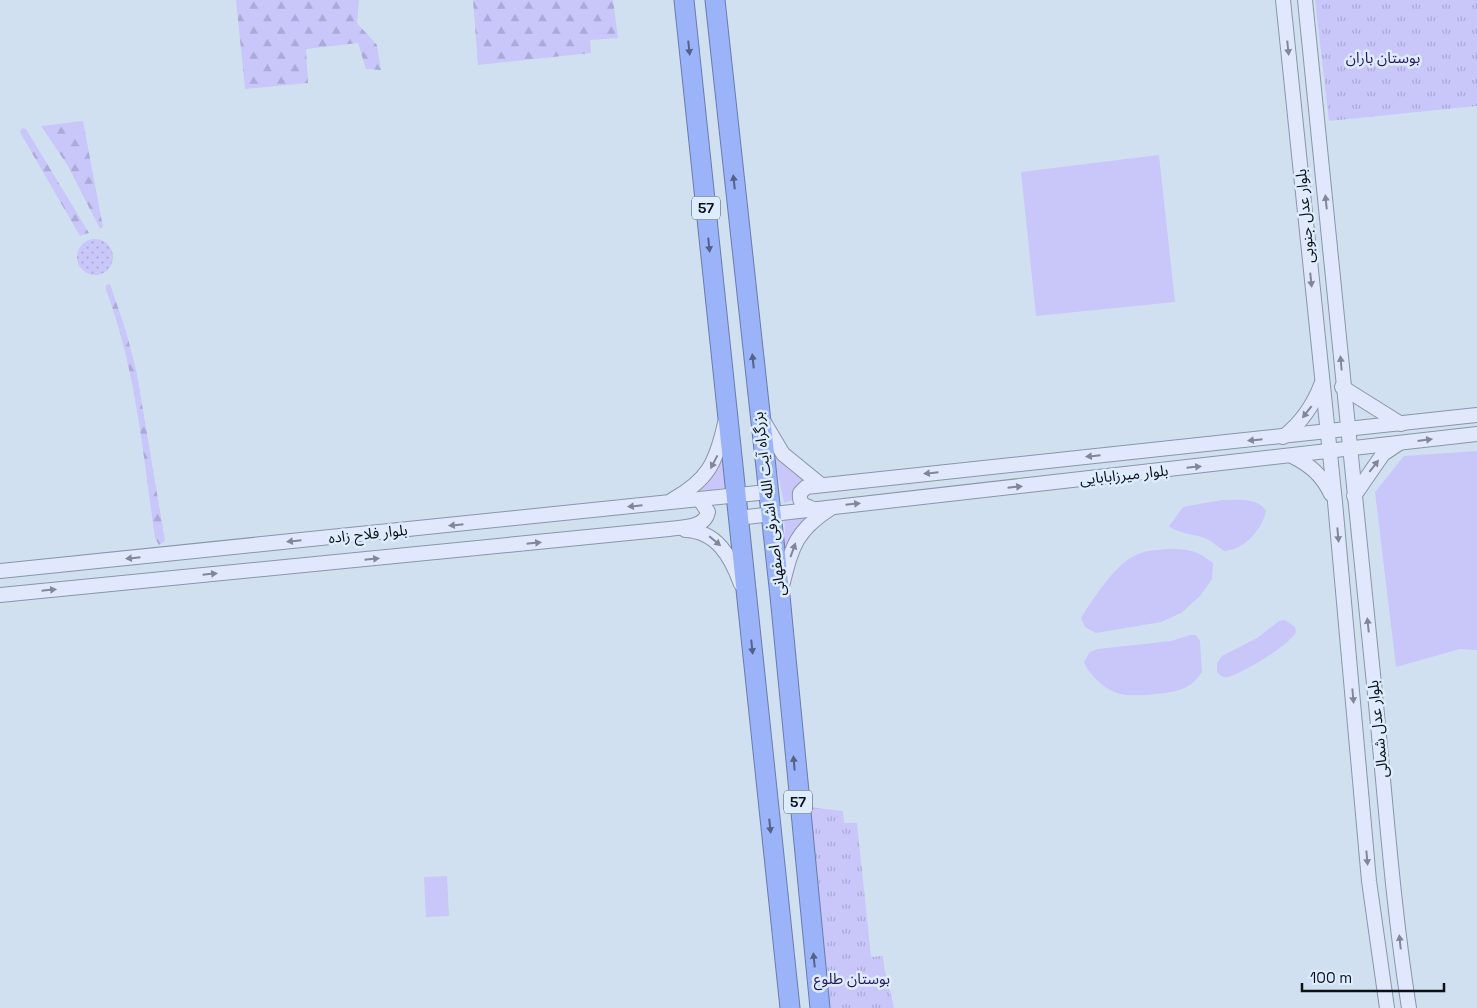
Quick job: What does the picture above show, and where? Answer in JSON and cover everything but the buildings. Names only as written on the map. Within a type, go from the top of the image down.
[{"type":"highway","name":"57","points":[[684,0],[727,415]]},
{"type":"highway","name":"بزرگراه آیت الله اشرفی اصفهانی","points":[[715,0],[758,410],[780,596],[820,1008]]},
{"type":"highway","name":"بزرگراه آیت الله اشرفی اصفهانی","points":[[727,415],[790,1008]]},
{"type":"highway","points":[[730,440],[735,449],[743,455],[753,452],[761,436]]},
{"type":"highway","points":[[744,566],[749,553],[757,548],[765,550],[776,561]]},
{"type":"main road","name":"بلوار عدل جنوبی","points":[[1283,0],[1330,451]]},
{"type":"main road","name":"بلوار عدل جنوبی","points":[[1305,0],[1330,238],[1349,449]]},
{"type":"main road","points":[[1284,437],[1296,427],[1314,403],[1322,382]]},
{"type":"main road","points":[[1342,387],[1401,424]]},
{"type":"main road","points":[[758,410],[776,445],[783,454],[821,485]]},
{"type":"main road","points":[[666,503],[690,490],[711,467],[717,457],[727,415]]},
{"type":"main road","name":"بلوار میرزابابایی","points":[[811,508],[802,505],[799,500],[800,493],[806,487],[1477,415]]},
{"type":"main road","name":"بلوار میرزابابایی","points":[[738,518],[811,508],[1477,434]]},
{"type":"main road","points":[[1354,496],[1383,454],[1401,442]]},
{"type":"main road","name":"بلوار عدل شمالی","points":[[1349,449],[1402,969],[1408,1008]]},
{"type":"main road","name":"بلوار عدل شمالی","points":[[1330,451],[1369,881],[1388,1008]]},
{"type":"main road","points":[[1292,456],[1311,466],[1326,482],[1335,502]]},
{"type":"main road","name":"بلوار فلاح زاده","points":[[0,571],[768,492]]},
{"type":"main road","points":[[670,529],[702,522],[707,517],[708,512],[700,500]]},
{"type":"main road","points":[[780,596],[792,552],[800,533],[816,517],[833,506]]},
{"type":"main road","points":[[503,520],[486,527],[484,535],[488,543],[504,546]]},
{"type":"main road","points":[[670,529],[703,533],[716,542],[734,565],[747,598]]},
{"type":"main road","name":"بلوار فلاح زاده","points":[[0,595],[670,529]]},
{"type":"green space","points":[[236,0],[359,0],[357,23],[377,45],[381,70],[366,69],[358,43],[306,49],[308,83],[245,89]]},
{"type":"green space","points":[[473,0],[613,0],[618,38],[590,40],[591,53],[478,65]]},
{"type":"green space","name":"بوستان باران","points":[[1315,0],[1477,0],[1477,106],[1329,121]]},
{"type":"green space","points":[[83,121],[103,227],[100,229],[68,166],[41,126]]},
{"type":"green space","points":[[23,128],[26,129],[89,233],[80,236],[21,134],[20,131]]},
{"type":"green space","points":[[1159,155],[1175,302],[1036,316],[1021,172]]},
{"type":"green space","points":[[95,239],[102,240],[108,244],[112,250],[112,264],[108,270],[102,274],[95,275],[88,274],[82,270],[78,264],[77,257],[78,250],[82,244],[88,240]]},
{"type":"green space","points":[[110,284],[126,331],[137,374],[165,541],[159,545],[155,538],[132,381],[125,350],[106,290],[106,285]]},
{"type":"green space","points":[[724,440],[727,473],[723,472],[726,488],[694,492]]},
{"type":"green space","points":[[772,443],[810,479],[794,492],[793,500],[784,503],[775,458]]},
{"type":"green space","points":[[1477,451],[1477,650],[1460,649],[1396,667],[1375,492],[1404,456]]},
{"type":"green space","points":[[1222,500],[1252,501],[1258,503],[1266,511],[1256,532],[1238,547],[1224,551],[1203,537],[1177,531],[1169,526],[1183,507]]},
{"type":"green space","points":[[815,513],[785,565],[782,534],[785,533],[784,518]]},
{"type":"green space","points":[[1168,549],[1192,551],[1213,563],[1212,579],[1200,596],[1181,613],[1161,622],[1096,633],[1085,627],[1081,618],[1104,584],[1119,567],[1138,554]]},
{"type":"green space","points":[[1285,620],[1295,627],[1296,632],[1285,644],[1265,658],[1234,675],[1224,677],[1217,672],[1217,663],[1222,656],[1257,638],[1279,621]]},
{"type":"green space","points":[[1196,635],[1200,641],[1202,672],[1191,684],[1176,691],[1140,695],[1117,693],[1107,688],[1089,672],[1084,662],[1090,652],[1098,649],[1171,641]]},
{"type":"green space","name":"بوستان طلوع","points":[[809,807],[843,811],[844,823],[857,823],[871,957],[883,956],[894,1008],[825,1008]]},
{"type":"green space","points":[[447,876],[449,916],[426,917],[424,877]]}]
